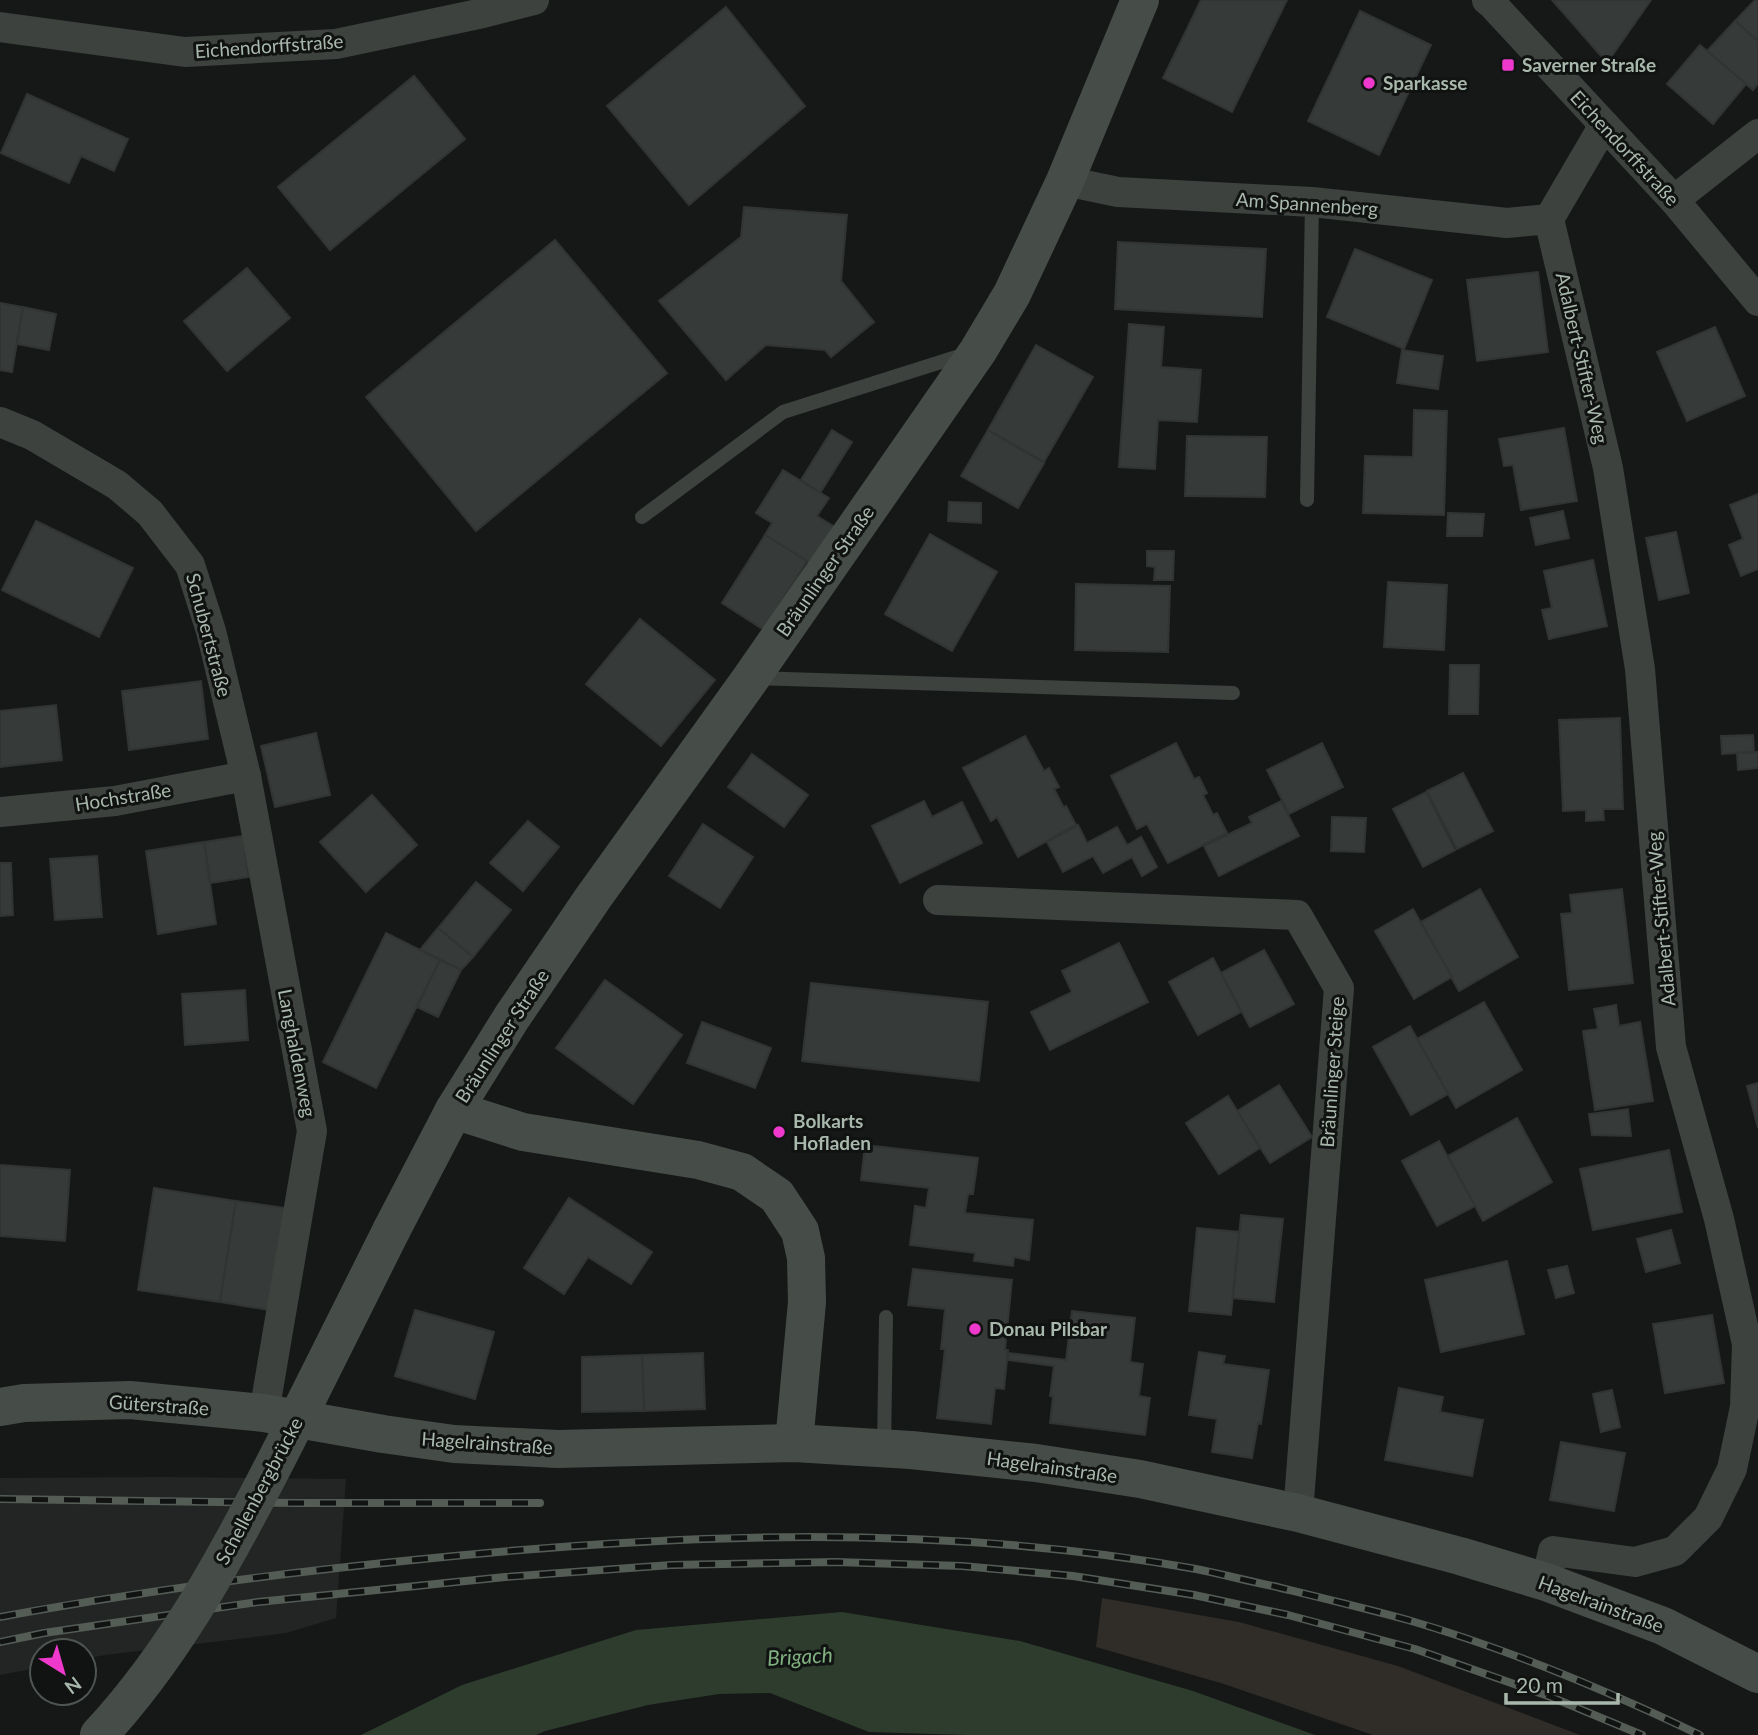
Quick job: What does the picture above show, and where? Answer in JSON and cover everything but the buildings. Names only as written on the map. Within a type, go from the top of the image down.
[{"type":"main road","name":"Bräunlinger Straße","points":[[392,1229],[454,1110],[512,1017],[978,351],[1012,293],[1065,181],[1140,0]]},
{"type":"main road","name":"Bräunlinger Straße","points":[[454,1110],[523,1132],[698,1160],[742,1172],[777,1196],[800,1231],[806,1258],[807,1302],[794,1443]]},
{"type":"main road","name":"Schellenbergbrücke","points":[[99,1735],[154,1668],[206,1591],[248,1517],[392,1229]]},
{"type":"main road","name":"Güterstraße","points":[[0,1407],[130,1400],[264,1413],[316,1423]]},
{"type":"main road","name":"Hagelrainstraße","points":[[316,1423],[454,1444],[558,1449],[794,1443],[884,1448],[1035,1463],[1127,1477],[1298,1513],[1460,1556],[1546,1583],[1664,1626],[1758,1674]]},
{"type":"street","name":"Eichendorffstraße","points":[[2,18],[185,52],[336,44],[485,6],[534,0]]},
{"type":"street","name":"Eichendorffstraße","points":[[1491,1],[1674,200],[1758,301]]},
{"type":"street","points":[[1549,219],[1604,125]]},
{"type":"street","points":[[1674,200],[1758,134]]},
{"type":"street","name":"Am Spannenberg","points":[[1065,181],[1118,192],[1312,202],[1507,223],[1549,219]]},
{"type":"street","name":"Adalbert-Stifter-Weg","points":[[1546,1583],[1553,1551],[1634,1562],[1675,1551],[1708,1518],[1732,1469],[1745,1407],[1747,1344],[1719,1219],[1671,1047],[1640,669],[1608,468],[1549,219]]},
{"type":"street","name":"Schubertstraße","points":[[0,422],[32,435],[117,485],[150,513],[190,565],[211,631],[246,776]]},
{"type":"street","name":"Hochstraße","points":[[0,812],[115,801],[246,776]]},
{"type":"street","name":"Langhaldenweg","points":[[246,776],[312,1131],[264,1413]]},
{"type":"street","name":"Bräunlinger Steige","points":[[938,900],[1297,915],[1339,988],[1298,1513]]},
{"type":"lane","points":[[1307,500],[1312,202]]},
{"type":"lane","points":[[642,517],[783,412],[978,351]]},
{"type":"lane","points":[[751,678],[1233,693]]},
{"type":"lane","points":[[884,1448],[886,1317]]},
{"type":"shaded area","points":[[0,1478],[346,1479],[336,1618],[286,1633],[98,1656],[98,1637],[28,1637],[28,1670],[0,1675]]},
{"type":"shaded area","points":[[1102,1598],[1239,1622],[1398,1666],[1580,1735],[1373,1735],[1224,1684],[1096,1647]]},
{"type":"water","name":"Brigach","points":[[842,1612],[1020,1641],[1193,1691],[1315,1735],[967,1735],[869,1732],[770,1693],[719,1694],[648,1705],[536,1735],[361,1735],[462,1685],[636,1630]]},
{"type":"railway","points":[[0,1499],[540,1503]]},
{"type":"railway","points":[[0,1617],[158,1591],[370,1564],[616,1543],[810,1537],[1004,1544],[1100,1554],[1196,1569],[1408,1620],[1483,1644],[1556,1672],[1700,1735]]},
{"type":"railway","points":[[0,1642],[44,1633],[258,1602],[505,1577],[671,1565],[836,1562],[962,1566],[1073,1576],[1194,1595],[1288,1615],[1415,1649],[1551,1697],[1642,1735]]},
{"type":"place","name":"Saverner Straße","points":[[1508,65]]},
{"type":"place","name":"Sparkasse","points":[[1369,83]]},
{"type":"place","name":"Bolkarts Hofladen","points":[[779,1132]]},
{"type":"place","name":"Donau Pilsbar","points":[[975,1329]]}]
